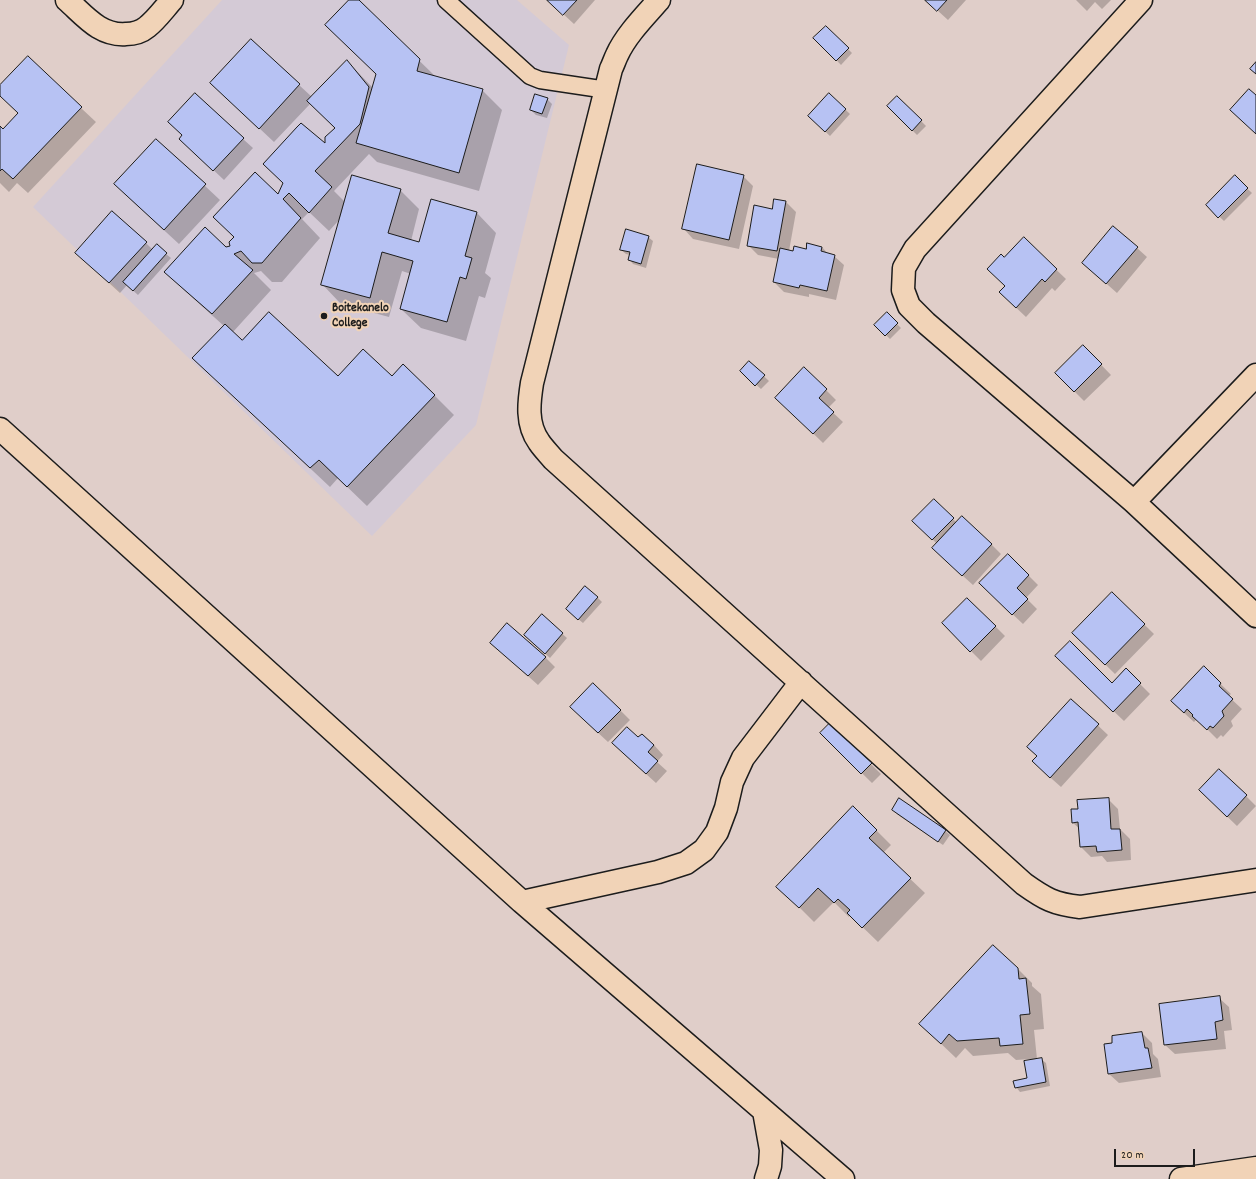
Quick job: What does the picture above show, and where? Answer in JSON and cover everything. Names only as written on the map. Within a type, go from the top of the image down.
[{"type":"street","points":[[67,0],[97,27],[109,33],[134,34],[146,28],[172,0]]},
{"type":"street","points":[[659,0],[642,19],[625,42],[617,54],[612,69],[532,383],[529,402],[530,422],[538,440],[553,459],[1024,884],[1044,898],[1063,905],[1080,907],[1256,880]]},
{"type":"street","points":[[1141,0],[915,248],[904,268],[903,290],[909,306],[926,323],[1134,502],[1256,616]]},
{"type":"street","points":[[1134,502],[1256,375]]},
{"type":"street","points":[[0,429],[522,902],[843,1179]]},
{"type":"street","points":[[522,902],[658,872],[686,863],[704,850],[717,832],[726,808],[732,782],[743,758],[801,682]]},
{"type":"street","points":[[764,1111],[771,1150],[770,1166],[766,1179]]},
{"type":"street","points":[[1181,1179],[1256,1168]]},
{"type":"lane","points":[[446,0],[530,76],[540,80],[607,90]]},
{"type":"shaded area","name":"Boitekanelo College","points":[[222,0],[517,0],[569,45],[476,425],[372,536],[33,207]]},
{"type":"building","points":[[349,0],[359,0],[420,59],[417,71],[483,89],[459,173],[356,143],[376,74],[325,25]]},
{"type":"building","points":[[547,0],[577,0],[563,15]]},
{"type":"building","points":[[925,0],[947,0],[937,11]]},
{"type":"building","points":[[826,26],[849,48],[836,61],[813,38]]},
{"type":"building","points":[[251,39],[300,84],[259,129],[210,83]]},
{"type":"building","points":[[28,56],[82,107],[13,179],[2,169],[0,171],[0,126],[3,129],[18,113],[0,96],[0,85]]},
{"type":"building","points":[[347,60],[369,87],[360,124],[315,171],[332,187],[309,213],[289,193],[283,199],[301,218],[262,263],[252,263],[241,251],[234,254],[253,270],[212,314],[164,272],[205,227],[226,247],[230,246],[229,242],[234,237],[213,217],[255,172],[278,194],[283,183],[263,164],[301,123],[325,143],[325,137],[335,128],[307,101]]},
{"type":"building","points":[[1256,62],[1256,74],[1250,69]]},
{"type":"building","points":[[1249,89],[1256,95],[1256,134],[1230,110]]},
{"type":"building","points":[[195,93],[244,138],[213,171],[179,139],[182,135],[168,122]]},
{"type":"building","points":[[829,93],[846,109],[825,132],[808,116]]},
{"type":"building","points":[[535,94],[548,98],[542,114],[530,110]]},
{"type":"building","points":[[897,96],[922,120],[912,131],[887,106]]},
{"type":"building","points":[[156,139],[206,184],[164,230],[114,184]]},
{"type":"building","points":[[697,164],[744,175],[729,240],[682,229]]},
{"type":"building","points":[[352,175],[401,189],[388,233],[419,242],[431,199],[477,212],[465,256],[472,258],[466,279],[460,277],[447,322],[400,309],[413,261],[382,252],[370,298],[321,285]]},
{"type":"building","points":[[1235,175],[1248,188],[1218,218],[1206,205]]},
{"type":"building","points":[[774,199],[786,201],[777,251],[747,246],[754,205],[772,209]]},
{"type":"building","points":[[112,211],[147,242],[109,283],[75,253]]},
{"type":"building","points":[[1113,226],[1138,247],[1106,284],[1082,263]]},
{"type":"building","points":[[626,229],[649,236],[641,264],[628,260],[630,252],[620,250]]},
{"type":"building","points":[[1024,237],[1057,269],[1045,282],[1042,279],[1016,308],[999,292],[1005,286],[987,269],[1001,254],[1004,257]]},
{"type":"building","points":[[807,243],[822,247],[821,251],[835,255],[827,291],[800,285],[799,288],[773,282],[780,248],[793,251],[794,246],[806,249]]},
{"type":"building","points":[[157,244],[167,253],[133,291],[123,282]]},
{"type":"building","points":[[269,312],[338,376],[363,349],[392,376],[403,364],[435,395],[347,487],[319,460],[310,468],[192,358],[225,324],[242,340]]},
{"type":"building","points":[[887,312],[898,323],[885,336],[874,325]]},
{"type":"building","points":[[1083,345],[1102,364],[1074,392],[1055,373]]},
{"type":"building","points":[[749,361],[765,375],[755,386],[740,371]]},
{"type":"building","points":[[804,367],[827,389],[819,398],[834,412],[813,434],[775,398]]},
{"type":"building","points":[[934,499],[954,518],[932,540],[912,521]]},
{"type":"building","points":[[962,516],[992,544],[962,576],[932,548]]},
{"type":"building","points":[[1008,554],[1029,575],[1017,588],[1028,599],[1012,615],[979,583]]},
{"type":"building","points":[[585,586],[598,597],[578,620],[566,609]]},
{"type":"building","points":[[1112,592],[1145,624],[1105,665],[1072,633]]},
{"type":"building","points":[[967,598],[996,626],[970,652],[942,623]]},
{"type":"building","points":[[542,614],[563,633],[545,654],[524,635]]},
{"type":"building","points":[[507,623],[546,657],[528,676],[490,643]]},
{"type":"building","points":[[1070,641],[1112,683],[1126,668],[1141,683],[1113,712],[1055,656]]},
{"type":"building","points":[[1204,666],[1221,683],[1219,686],[1233,699],[1222,711],[1224,716],[1213,728],[1210,726],[1207,730],[1192,716],[1193,715],[1187,709],[1184,713],[1171,701]]},
{"type":"building","points":[[593,683],[621,710],[598,733],[570,707]]},
{"type":"building","points":[[1071,699],[1099,724],[1050,778],[1032,761],[1037,756],[1027,747]]},
{"type":"building","points":[[830,723],[872,763],[861,774],[820,733]]},
{"type":"building","points":[[627,727],[638,737],[642,734],[654,745],[648,752],[658,761],[646,774],[612,743]]},
{"type":"building","points":[[1219,769],[1247,795],[1227,817],[1199,790]]},
{"type":"building","points":[[899,798],[946,830],[938,842],[892,810]]},
{"type":"building","points":[[1109,798],[1111,829],[1120,829],[1122,850],[1097,852],[1096,846],[1080,847],[1078,822],[1072,823],[1071,809],[1078,809],[1077,800]]},
{"type":"building","points":[[853,806],[877,830],[869,838],[911,878],[862,928],[847,913],[850,910],[838,899],[834,903],[818,888],[799,908],[776,887]]},
{"type":"building","points":[[993,945],[1018,968],[1019,979],[1026,978],[1030,1014],[1020,1015],[1023,1044],[1000,1046],[999,1038],[957,1041],[949,1034],[941,1044],[919,1024]]},
{"type":"building","points":[[1220,996],[1223,1020],[1215,1022],[1217,1039],[1164,1045],[1159,1004]]},
{"type":"building","points":[[1142,1032],[1145,1048],[1148,1048],[1152,1068],[1108,1074],[1104,1044],[1112,1043],[1112,1036]]},
{"type":"building","points":[[1042,1058],[1046,1082],[1015,1088],[1013,1081],[1027,1078],[1024,1061]]},
{"type":"place","name":"Boitekanelo College","points":[[324,316]]}]
